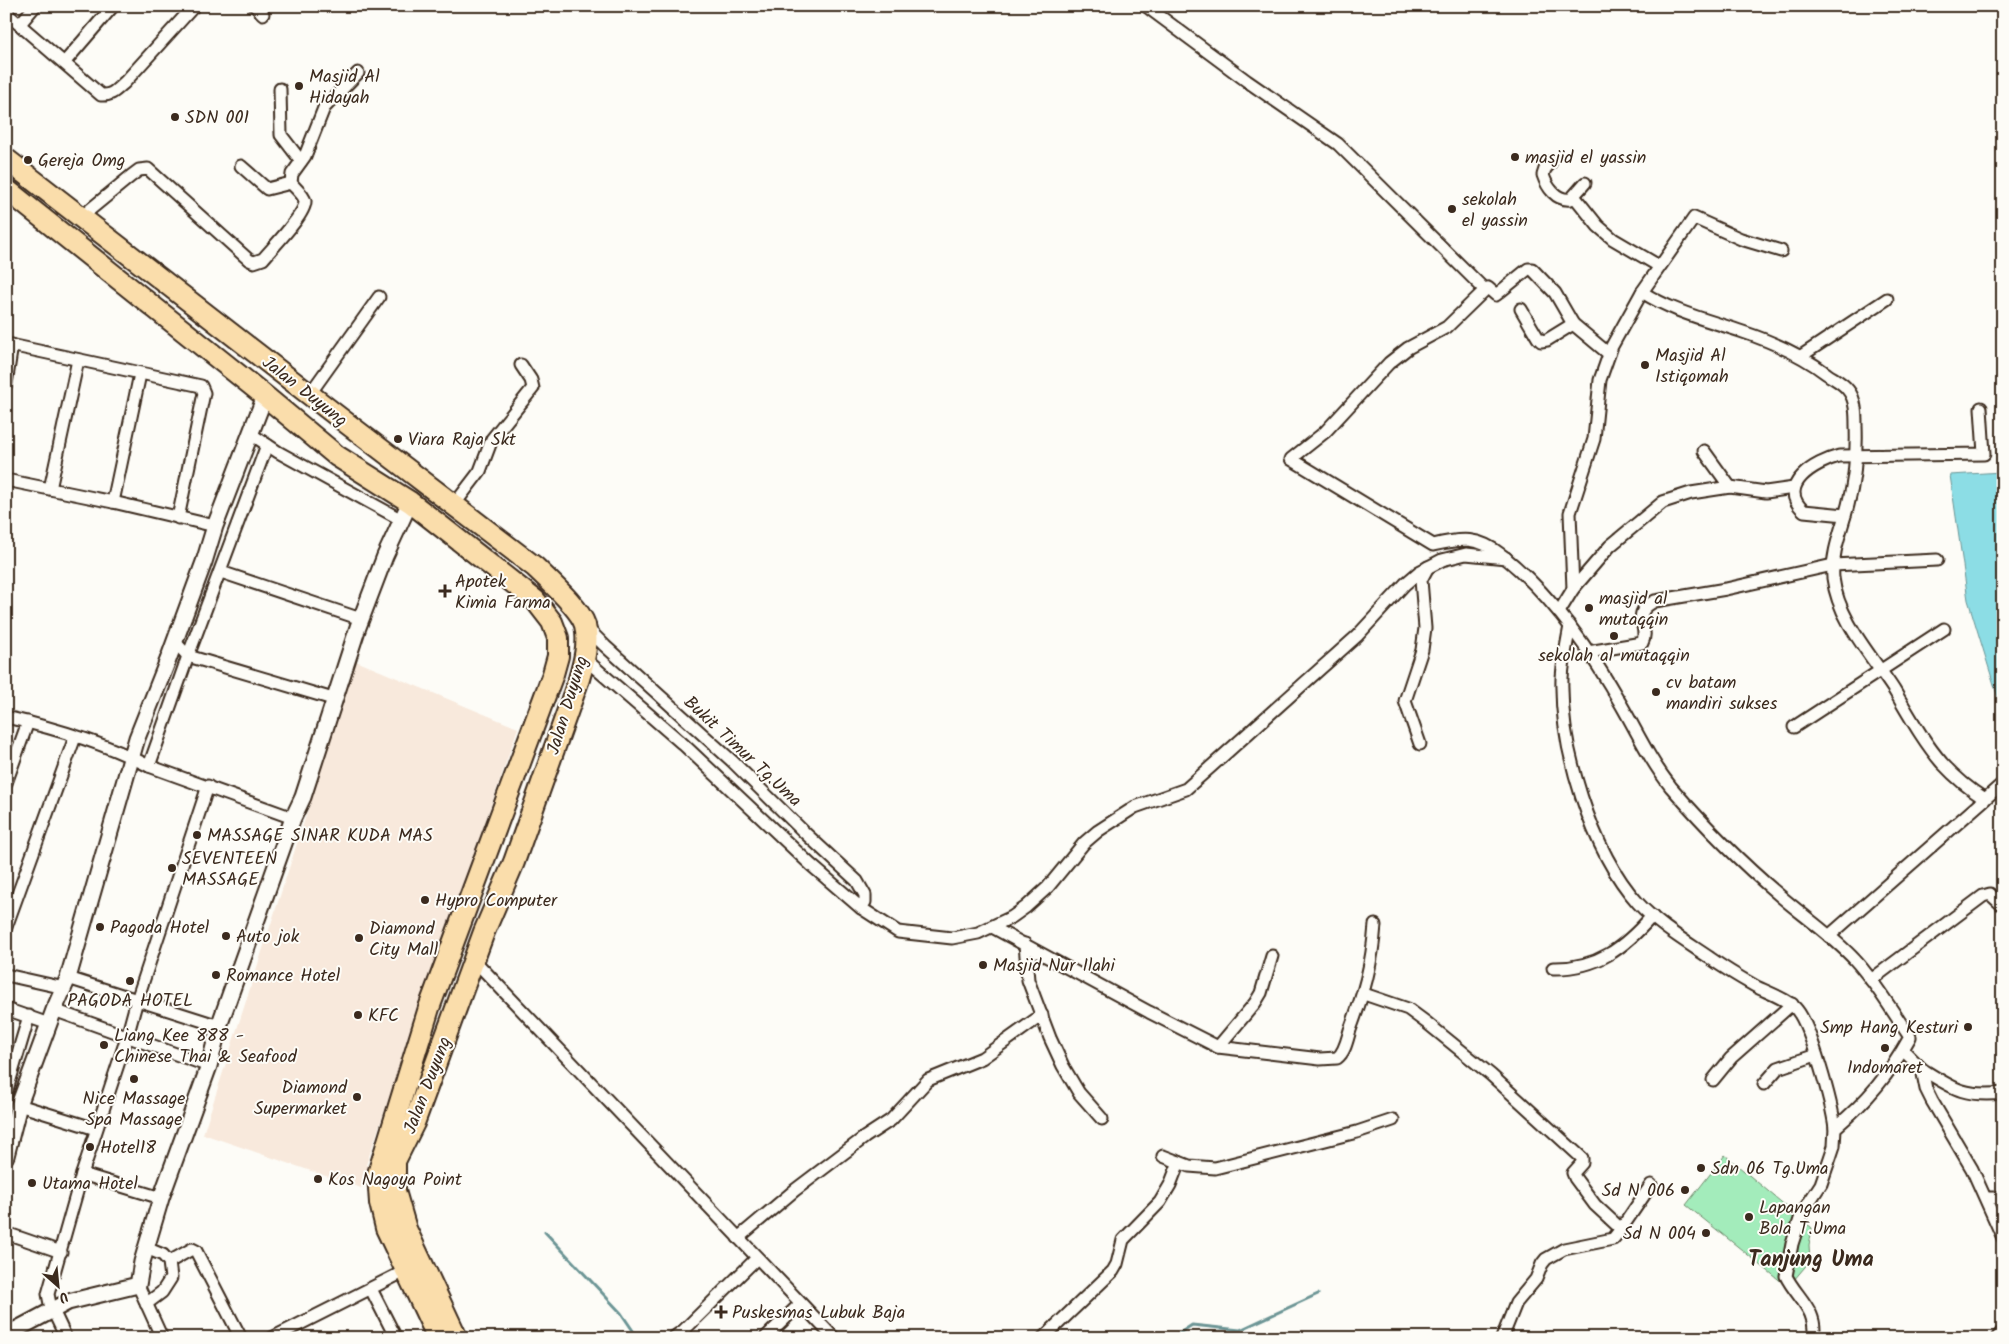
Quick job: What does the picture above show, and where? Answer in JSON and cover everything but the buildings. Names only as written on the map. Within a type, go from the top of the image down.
[{"type":"highway","name":"Jalan Duyung","points":[[6,159],[535,567],[577,611],[584,624],[585,659],[517,853],[472,965],[414,1123],[395,1161],[395,1192],[406,1229],[457,1338]]},
{"type":"highway","name":"Jalan Duyung","points":[[6,189],[265,396],[336,456],[410,502],[535,600],[556,628],[559,643],[553,674],[432,1002],[378,1174],[380,1203],[386,1228],[438,1338]]},
{"type":"highway","points":[[319,441],[328,444],[341,437],[343,432],[342,423],[336,415]]},
{"type":"highway","points":[[358,469],[352,462],[351,457],[354,447],[366,441],[374,444]]},
{"type":"highway","points":[[445,967],[452,974],[458,976],[472,965]]},
{"type":"highway","points":[[432,1002],[445,997],[452,1002],[455,1011]]},
{"type":"street","points":[[20,24],[35,6]]},
{"type":"street","points":[[64,62],[113,6]]},
{"type":"street","points":[[6,13],[101,95],[106,95],[113,93],[125,82],[194,6]]},
{"type":"street","points":[[1146,6],[1247,81],[1338,144],[1485,290]]},
{"type":"street","points":[[80,217],[139,170],[148,169],[249,260],[259,262],[298,217],[304,206],[304,198],[291,183],[292,174],[301,161],[324,108],[358,72]]},
{"type":"street","points":[[280,89],[281,135],[301,161]]},
{"type":"street","points":[[1551,162],[1543,172],[1543,176],[1552,192],[1560,198],[1567,199],[1574,196],[1585,183]]},
{"type":"street","points":[[241,166],[267,189],[291,183]]},
{"type":"street","points":[[1574,196],[1598,226],[1613,239],[1659,266]]},
{"type":"street","points":[[1573,589],[1570,513],[1594,438],[1600,380],[1612,346],[1642,292],[1695,218],[1741,239],[1781,251]]},
{"type":"street","points":[[1609,354],[1574,324],[1555,293],[1531,269],[1496,295],[1488,288],[1447,327],[1408,348],[1388,363],[1325,432],[1292,459],[1433,544],[1464,539],[1482,542],[1506,558],[1559,612],[1570,626],[1622,705],[1659,771],[1704,825],[1748,868],[1855,960],[1910,1037],[1877,1088],[1866,1101],[1835,1128]]},
{"type":"street","points":[[1642,292],[1661,304],[1761,338],[1788,352],[1801,356],[1841,383],[1851,395],[1856,418],[1857,456],[1833,565],[1834,580],[1841,607],[1928,744],[1959,780],[1985,799]]},
{"type":"street","points":[[309,394],[379,297]]},
{"type":"street","points":[[1801,356],[1886,299]]},
{"type":"street","points":[[1521,309],[1541,341],[1547,340],[1574,324]]},
{"type":"street","points":[[6,384],[9,344],[201,386],[204,393],[178,518]]},
{"type":"street","points":[[50,489],[78,360]]},
{"type":"street","points":[[454,505],[480,471],[492,439],[532,388],[531,380],[521,365]]},
{"type":"street","points":[[113,502],[140,374]]},
{"type":"street","points":[[6,1156],[19,1105],[51,1017],[67,981],[137,738],[175,642],[215,526],[265,396]]},
{"type":"street","points":[[1845,515],[1804,511],[1796,500],[1794,488],[1801,477],[1819,464],[1839,456],[1984,454],[1981,408]]},
{"type":"street","points":[[251,434],[267,445],[400,519]]},
{"type":"street","points":[[149,766],[267,445]]},
{"type":"street","points":[[1704,451],[1730,487]]},
{"type":"street","points":[[6,480],[113,502],[215,526]]},
{"type":"street","points":[[1559,612],[1573,589],[1610,546],[1664,502],[1691,494],[1730,487],[1766,492],[1794,488]]},
{"type":"street","points":[[162,1338],[138,1285],[146,1248],[161,1198],[208,1066],[219,1026],[293,818],[303,797],[333,699],[361,619],[400,519],[410,502]]},
{"type":"street","name":"Bukit Timur Tg.Uma","points":[[585,659],[684,745],[804,859],[861,908],[898,932],[952,938],[978,933],[1026,907],[1048,887],[1084,843],[1098,831],[1136,807],[1179,792],[1199,778],[1357,636],[1405,584],[1429,566],[1466,554],[1506,558]]},
{"type":"street","points":[[1588,652],[1642,643],[1644,639],[1640,620],[1642,613],[1656,602],[1726,589],[1833,565],[1937,560]]},
{"type":"street","points":[[204,562],[361,619]]},
{"type":"street","points":[[1420,744],[1405,701],[1422,650],[1426,628],[1421,580],[1429,566]]},
{"type":"street","name":"Bukit Timur Tg.Uma","points":[[584,624],[605,646],[732,761],[857,881],[865,895],[865,902],[861,908]]},
{"type":"street","points":[[1570,626],[1562,678],[1562,701],[1569,751],[1595,832],[1612,865],[1637,902],[1672,932],[1736,976],[1792,1004],[1803,1019],[1816,1056],[1835,1128],[1834,1146],[1821,1184],[1802,1214],[1792,1244],[1786,1272],[1787,1279],[1807,1305],[1813,1320],[1813,1338]]},
{"type":"street","points":[[1794,727],[1944,629]]},
{"type":"street","points":[[175,642],[188,656],[333,699]]},
{"type":"street","points":[[6,717],[28,722],[132,757],[149,766],[293,818]]},
{"type":"street","points":[[6,783],[28,722]]},
{"type":"street","points":[[6,927],[75,737]]},
{"type":"street","points":[[1829,936],[2003,783]]},
{"type":"street","points":[[66,1338],[52,1310],[48,1294],[96,1129],[208,786]]},
{"type":"street","points":[[1871,980],[1983,896],[1990,894],[2003,906]]},
{"type":"street","points":[[1553,968],[1580,967],[1602,959],[1622,947],[1652,916]]},
{"type":"street","points":[[992,927],[1149,1012],[1218,1046],[1320,1059],[1337,1058],[1343,1050],[1364,994],[1372,958],[1375,925]]},
{"type":"street","points":[[1024,944],[1028,980],[1063,1066],[1079,1094],[1102,1119]]},
{"type":"street","points":[[1218,1046],[1255,1003],[1261,993],[1272,956]]},
{"type":"street","points":[[472,965],[834,1338]]},
{"type":"street","points":[[6,975],[60,987],[67,981]]},
{"type":"street","points":[[67,981],[137,1000],[219,1026]]},
{"type":"street","points":[[1364,994],[1408,1009],[1491,1075],[1563,1140],[1582,1158],[1582,1163],[1574,1173],[1575,1178],[1595,1205],[1621,1229]]},
{"type":"street","points":[[1713,1080],[1731,1058],[1792,1004]]},
{"type":"street","points":[[6,1009],[28,1016],[51,1017],[127,1037],[208,1066]]},
{"type":"street","points":[[738,1238],[795,1190],[865,1137],[891,1120],[928,1080],[982,1058],[1042,1015]]},
{"type":"street","points":[[6,1093],[8,1079],[28,1016]]},
{"type":"street","points":[[1903,1050],[1922,1069],[1952,1088],[1980,1095],[2003,1093]]},
{"type":"street","points":[[1764,1084],[1778,1068],[1816,1056]]},
{"type":"street","points":[[1922,1069],[1932,1101],[1972,1169],[2003,1238]]},
{"type":"street","points":[[8,1079],[30,1077]]},
{"type":"street","points":[[19,1105],[96,1129]]},
{"type":"street","points":[[1163,1156],[1203,1168],[1216,1168],[1331,1139],[1393,1120]]},
{"type":"street","points":[[1042,1338],[1113,1271],[1117,1264],[1122,1240],[1160,1202],[1170,1185],[1179,1162]]},
{"type":"street","points":[[82,1174],[161,1198]]},
{"type":"street","points":[[1502,1338],[1516,1303],[1536,1279],[1546,1259],[1564,1249],[1613,1239],[1651,1185]]},
{"type":"street","points":[[1986,1198],[2003,1198]]},
{"type":"street","points":[[6,1233],[61,1252]]},
{"type":"street","points":[[146,1248],[163,1255],[169,1262],[171,1278],[162,1292],[146,1304]]},
{"type":"street","points":[[169,1262],[187,1251],[196,1251],[241,1338]]},
{"type":"street","points":[[679,1336],[757,1258]]},
{"type":"street","points":[[272,1338],[371,1290],[407,1270]]},
{"type":"street","points":[[6,1335],[68,1302],[138,1285]]},
{"type":"street","points":[[371,1290],[396,1338]]},
{"type":"street","points":[[766,1338],[800,1304]]},
{"type":"street","points":[[1996,1338],[2003,1331]]},
{"type":"shaded area","points":[[356,661],[518,728],[366,1165],[369,1166],[361,1188],[203,1134]]},
{"type":"green space","name":"Lapangan Bola T.Uma","points":[[1725,1155],[1812,1228],[1809,1246],[1810,1261],[1788,1287],[1686,1205]]},
{"type":"water","points":[[2003,472],[2003,714],[1968,600],[1950,475]]},
{"type":"waterway","points":[[545,1232],[621,1313],[638,1338]]},
{"type":"waterway","points":[[1172,1338],[1192,1325],[1240,1330],[1318,1294]]},
{"type":"place","name":"Masjid Al Hidayah","points":[[299,86]]},
{"type":"place","name":"SDN 001","points":[[175,117]]},
{"type":"place","name":"masjid el yassin","points":[[1515,157]]},
{"type":"place","name":"Gereja Omg","points":[[28,160]]},
{"type":"place","name":"sekolah el yassin","points":[[1452,209]]},
{"type":"place","name":"Masjid Al Istiqomah","points":[[1645,365]]},
{"type":"place","name":"Viara Raja Skt","points":[[398,439]]},
{"type":"place","name":"Apotek Kimia Farma","points":[[445,591]]},
{"type":"place","name":"masjid al mutaqqin","points":[[1589,608]]},
{"type":"place","name":"sekolah al mutaqqin","points":[[1614,636]]},
{"type":"place","name":"cv batam mandiri sukses","points":[[1656,692]]},
{"type":"place","name":"MASSAGE SINAR KUDA MAS","points":[[197,835]]},
{"type":"place","name":"SEVENTEEN MASSAGE","points":[[172,868]]},
{"type":"place","name":"Hypro Computer","points":[[425,900]]},
{"type":"place","name":"Pagoda Hotel","points":[[100,927]]},
{"type":"place","name":"Auto jok","points":[[226,936]]},
{"type":"place","name":"Diamond City Mall","points":[[359,938]]},
{"type":"place","name":"Masjid Nur Ilahi","points":[[983,965]]},
{"type":"place","name":"Romance Hotel","points":[[216,975]]},
{"type":"place","name":"PAGODA HOTEL","points":[[130,981]]},
{"type":"place","name":"KFC","points":[[358,1015]]},
{"type":"place","name":"Smp Hang Kesturi","points":[[1968,1027]]},
{"type":"place","name":"Liang Kee 888 - Chinese Thai & Seafood","points":[[104,1045]]},
{"type":"place","name":"Indomaret","points":[[1885,1048]]},
{"type":"place","name":"Nice Massage Spa Massage","points":[[134,1079]]},
{"type":"place","name":"Diamond Supermarket","points":[[357,1097]]},
{"type":"place","name":"Hotel18","points":[[90,1147]]},
{"type":"place","name":"Sdn 06 Tg.Uma","points":[[1701,1168]]},
{"type":"place","name":"Kos Nagoya Point","points":[[318,1179]]},
{"type":"place","name":"Utama Hotel","points":[[32,1183]]},
{"type":"place","name":"Sd N 006","points":[[1685,1190]]},
{"type":"place","name":"Lapangan Bola T.Uma","points":[[1749,1217]]},
{"type":"place","name":"Sd N 004","points":[[1706,1233]]},
{"type":"place","name":"Puskesmas Lubuk Baja","points":[[721,1312]]},
{"type":"district","name":"Tanjung Uma","points":[[1811,1258]]}]
